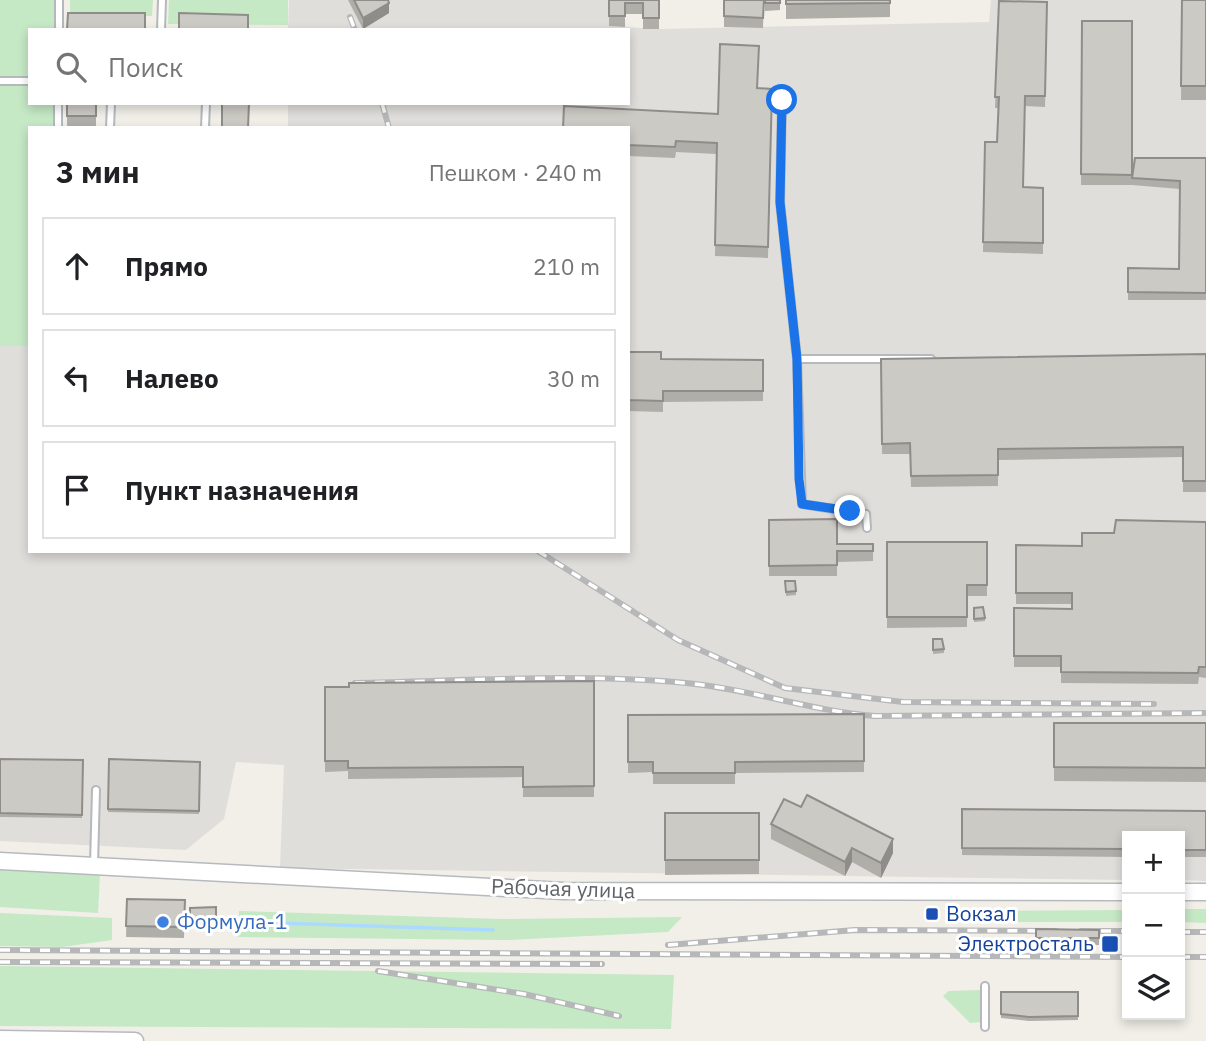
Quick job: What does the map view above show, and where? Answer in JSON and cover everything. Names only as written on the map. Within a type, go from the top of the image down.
[{"type":"street","name":"Рабочая улица","points":[[0,861],[564,891],[1122,892]]},
{"type":"street","points":[[1185,892],[1206,892]]},
{"type":"street","points":[[0,1039],[135,1041]]},
{"type":"lane","points":[[59,0],[59,28]]},
{"type":"lane","points":[[161,28],[162,0]]},
{"type":"lane","points":[[0,81],[28,81]]},
{"type":"lane","points":[[782,100],[780,202],[797,359],[799,479],[802,504],[866,514],[867,528]]},
{"type":"lane","points":[[58,105],[58,126]]},
{"type":"lane","points":[[110,126],[111,105]]},
{"type":"lane","points":[[205,105],[205,126]]},
{"type":"lane","points":[[797,359],[946,359]]},
{"type":"lane","points":[[94,866],[96,790]]},
{"type":"lane","points":[[985,986],[985,1027]]},
{"type":"shaded area","points":[[289,0],[609,0],[609,26],[659,29],[989,22],[991,0],[1206,0],[1206,881],[1185,880],[1185,831],[1122,831],[1122,880],[280,868],[284,765],[236,762],[224,819],[186,850],[0,841],[0,346],[28,346],[28,553],[630,553],[630,126],[288,126],[288,105],[630,105],[630,28],[288,28]]},
{"type":"green space","points":[[0,0],[58,0],[58,28],[28,28],[28,105],[57,105],[56,126],[28,126],[28,346],[0,346]]},
{"type":"green space","points":[[70,0],[153,0],[152,16],[70,15]]},
{"type":"green space","points":[[169,0],[288,0],[288,25],[168,24]]},
{"type":"green space","points":[[0,870],[100,873],[98,913],[0,907]]},
{"type":"green space","points":[[1185,909],[1206,909],[1206,923],[1185,922]]},
{"type":"green space","points":[[1122,910],[1122,922],[946,922],[970,911]]},
{"type":"green space","points":[[239,911],[501,919],[682,917],[668,932],[507,940],[238,937]]},
{"type":"green space","points":[[0,913],[112,918],[112,940],[62,947],[0,946]]},
{"type":"green space","points":[[0,966],[674,975],[671,1029],[0,1026]]},
{"type":"green space","points":[[981,990],[981,1022],[970,1023],[943,996],[949,991]]},
{"type":"building","points":[[354,0],[388,0],[389,3],[363,18]]},
{"type":"building","points":[[609,0],[659,0],[659,18],[643,18],[643,3],[625,3],[625,16],[609,16]]},
{"type":"building","points":[[724,0],[764,0],[763,18],[724,16]]},
{"type":"building","points":[[765,0],[780,0],[780,3],[765,3]]},
{"type":"building","points":[[786,0],[890,0],[890,3],[786,4]]},
{"type":"building","points":[[1182,0],[1206,0],[1206,86],[1181,86]]},
{"type":"building","points":[[999,1],[1047,2],[1045,96],[1025,96],[1023,187],[1043,188],[1043,243],[983,242],[985,142],[997,142],[999,97],[995,97]]},
{"type":"building","points":[[68,13],[145,13],[145,28],[67,28]]},
{"type":"building","points":[[179,13],[248,15],[248,28],[179,28]]},
{"type":"building","points":[[1082,21],[1132,21],[1132,175],[1081,174]]},
{"type":"building","points":[[720,44],[759,46],[757,88],[772,89],[768,247],[715,245],[717,143],[676,141],[675,147],[630,145],[630,126],[563,126],[564,106],[718,114]]},
{"type":"building","points":[[67,105],[96,105],[96,116],[67,116]]},
{"type":"building","points":[[222,105],[249,105],[248,126],[222,126]]},
{"type":"building","points":[[1135,158],[1206,158],[1206,293],[1128,292],[1128,268],[1179,269],[1180,181],[1132,178]]},
{"type":"building","points":[[630,352],[661,352],[661,359],[763,360],[763,391],[663,391],[663,401],[630,400]]},
{"type":"building","points":[[1206,354],[1206,481],[1183,481],[1183,447],[998,449],[998,475],[911,476],[910,443],[882,444],[881,359]]},
{"type":"building","points":[[837,519],[837,544],[873,544],[873,551],[837,551],[837,565],[769,566],[769,520]]},
{"type":"building","points":[[1116,520],[1206,522],[1206,667],[1199,667],[1198,673],[1061,672],[1061,656],[1014,656],[1014,608],[1072,609],[1072,593],[1016,593],[1016,545],[1082,546],[1082,533],[1114,533]]},
{"type":"building","points":[[887,542],[987,542],[987,585],[967,585],[967,617],[887,617]]},
{"type":"building","points":[[785,581],[795,581],[796,591],[786,592]]},
{"type":"building","points":[[983,607],[985,618],[974,619],[974,608]]},
{"type":"building","points":[[933,639],[942,639],[944,649],[933,650]]},
{"type":"building","points":[[594,681],[594,786],[523,787],[523,767],[348,768],[348,761],[325,761],[325,687],[349,687],[349,683]]},
{"type":"building","points":[[864,714],[864,761],[735,762],[735,773],[653,773],[653,762],[628,762],[628,715]]},
{"type":"building","points":[[1054,723],[1206,723],[1206,768],[1054,767]]},
{"type":"building","points":[[0,759],[83,760],[82,815],[0,813]]},
{"type":"building","points":[[109,759],[200,762],[199,811],[108,809]]},
{"type":"building","points":[[807,795],[893,839],[881,863],[852,848],[845,862],[771,824],[784,799],[801,807]]},
{"type":"building","points":[[962,809],[1206,811],[1206,850],[1185,850],[1185,831],[1122,831],[1122,849],[962,848]]},
{"type":"building","points":[[665,813],[759,813],[759,860],[665,860]]},
{"type":"building","points":[[127,899],[185,900],[184,927],[126,926]]},
{"type":"building","points":[[216,907],[216,920],[190,921],[190,908]]},
{"type":"building","points":[[1036,929],[1099,930],[1099,938],[1036,938]]},
{"type":"building","name":"Электросталь","points":[[1001,992],[1078,992],[1078,1016],[1029,1017],[1001,1014]]},
{"type":"waterway","points":[[248,922],[493,930]]},
{"type":"railway","points":[[350,17],[354,28]]},
{"type":"railway","points":[[383,105],[388,126]]},
{"type":"railway","points":[[541,553],[678,640],[785,688],[903,702],[1154,704]]},
{"type":"railway","points":[[355,683],[521,678],[645,680],[710,686],[827,710],[875,716],[1206,713]]},
{"type":"railway","points":[[668,945],[855,930],[1056,931]]},
{"type":"railway","points":[[1081,931],[1122,931]]},
{"type":"railway","points":[[1185,932],[1206,932]]},
{"type":"railway","points":[[0,950],[1122,957]]},
{"type":"railway","points":[[1185,957],[1206,957]]},
{"type":"railway","points":[[0,962],[602,964]]},
{"type":"railway","points":[[378,971],[524,994],[619,1016]]},
{"type":"place","name":"Вокзал","points":[[932,914]]},
{"type":"place","name":"Формула-1","points":[[163,922]]},
{"type":"place","name":"Электросталь","points":[[1110,944]]},
{"type":"route","points":[[782,100],[780,202],[797,359],[799,479],[802,504],[850,511]]}]
